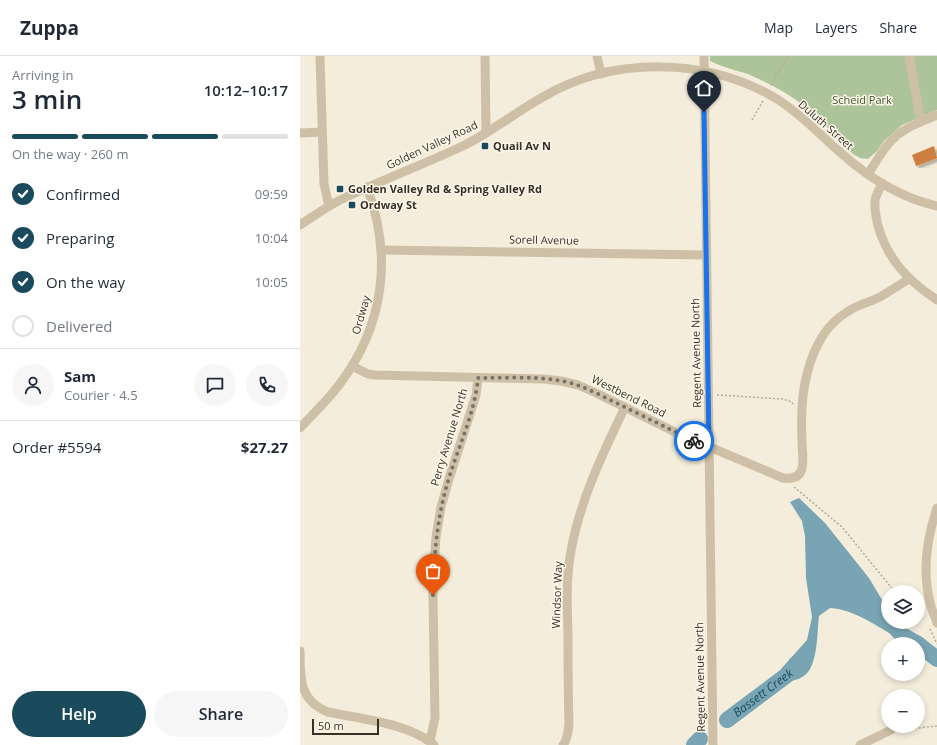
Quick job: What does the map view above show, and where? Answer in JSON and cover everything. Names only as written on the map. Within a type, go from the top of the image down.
[{"type":"street","points":[[320,56],[324,184],[329,206]]},
{"type":"street","points":[[486,56],[486,133]]},
{"type":"street","points":[[597,56],[601,74]]},
{"type":"street","name":"Regent Avenue North","points":[[704,56],[713,745]]},
{"type":"street","points":[[909,56],[921,122]]},
{"type":"street","name":"Duluth Street","points":[[601,74],[627,69],[672,67],[704,71],[721,75],[750,86],[776,99],[802,117],[857,167],[898,192],[937,206]]},
{"type":"street","name":"Golden Valley Road","points":[[300,225],[329,206],[367,187],[462,146],[486,133],[544,96],[568,85],[601,74]]},
{"type":"street","points":[[868,174],[880,154],[902,131],[937,115]]},
{"type":"street","points":[[300,133],[322,132]]},
{"type":"street","points":[[882,183],[876,196],[875,208],[882,241],[893,259],[909,279],[937,300]]},
{"type":"street","name":"Ordway","points":[[300,428],[332,394],[352,366],[366,341],[376,314],[380,285],[382,250],[376,212],[367,187]]},
{"type":"street","name":"Sorell Avenue","points":[[382,250],[706,255]]},
{"type":"street","name":"Westbend Road","points":[[352,366],[375,376],[544,379],[578,385],[681,435],[783,478],[792,479],[797,477],[802,469],[801,419],[807,374],[815,350],[824,334],[835,321],[847,311],[879,297],[909,279]]},
{"type":"street","name":"Perry Avenue North","points":[[432,743],[435,718],[434,573],[436,537],[441,507],[476,395],[478,378]]},
{"type":"street","name":"Windsor Way","points":[[563,745],[566,741],[569,724],[567,602],[571,551],[589,486],[625,407]]},
{"type":"street","points":[[937,508],[930,529],[926,554],[926,578],[930,603],[937,623]]},
{"type":"street","points":[[300,652],[300,681],[302,690],[311,703],[318,708],[328,712],[399,727],[432,743]]},
{"type":"street","points":[[860,745],[885,733]]},
{"type":"path","points":[[778,72],[788,56]]},
{"type":"path","points":[[925,728],[937,726]]},
{"type":"green space","name":"Scheid Park","points":[[710,56],[937,56],[937,110],[902,125],[884,141],[877,151],[868,159],[860,158],[853,154],[806,108],[785,92],[748,74],[710,61]]},
{"type":"water","points":[[799,498],[825,523],[869,578],[881,598],[881,628],[857,615],[839,609],[830,608],[819,616],[814,660],[808,672],[806,675],[793,681],[782,682],[781,669],[807,640],[812,617],[806,578],[805,536],[802,521],[790,502]]},
{"type":"water","points":[[883,629],[901,629],[903,632],[899,637]]},
{"type":"building","points":[[934,146],[937,158],[916,166],[912,155]]},
{"type":"waterway","name":"Bassett Creek","points":[[896,629],[906,637]]},
{"type":"waterway","name":"Bassett Creek","points":[[925,650],[937,659]]},
{"type":"waterway","name":"Bassett Creek","points":[[727,720],[791,672],[796,664]]},
{"type":"waterway","name":"Bassett Creek","points":[[694,745],[700,739]]},
{"type":"way so far","points":[[433,595],[436,537],[441,507],[476,395],[478,378],[544,379],[578,385],[694,441]]},
{"type":"place","name":"Quail Av N","points":[[485,146]]},
{"type":"place","name":"Golden Valley Rd & Spring Valley Rd","points":[[340,189]]},
{"type":"place","name":"Ordway St","points":[[352,205]]},
{"type":"route","points":[[694,441],[709,447],[704,112]]}]
